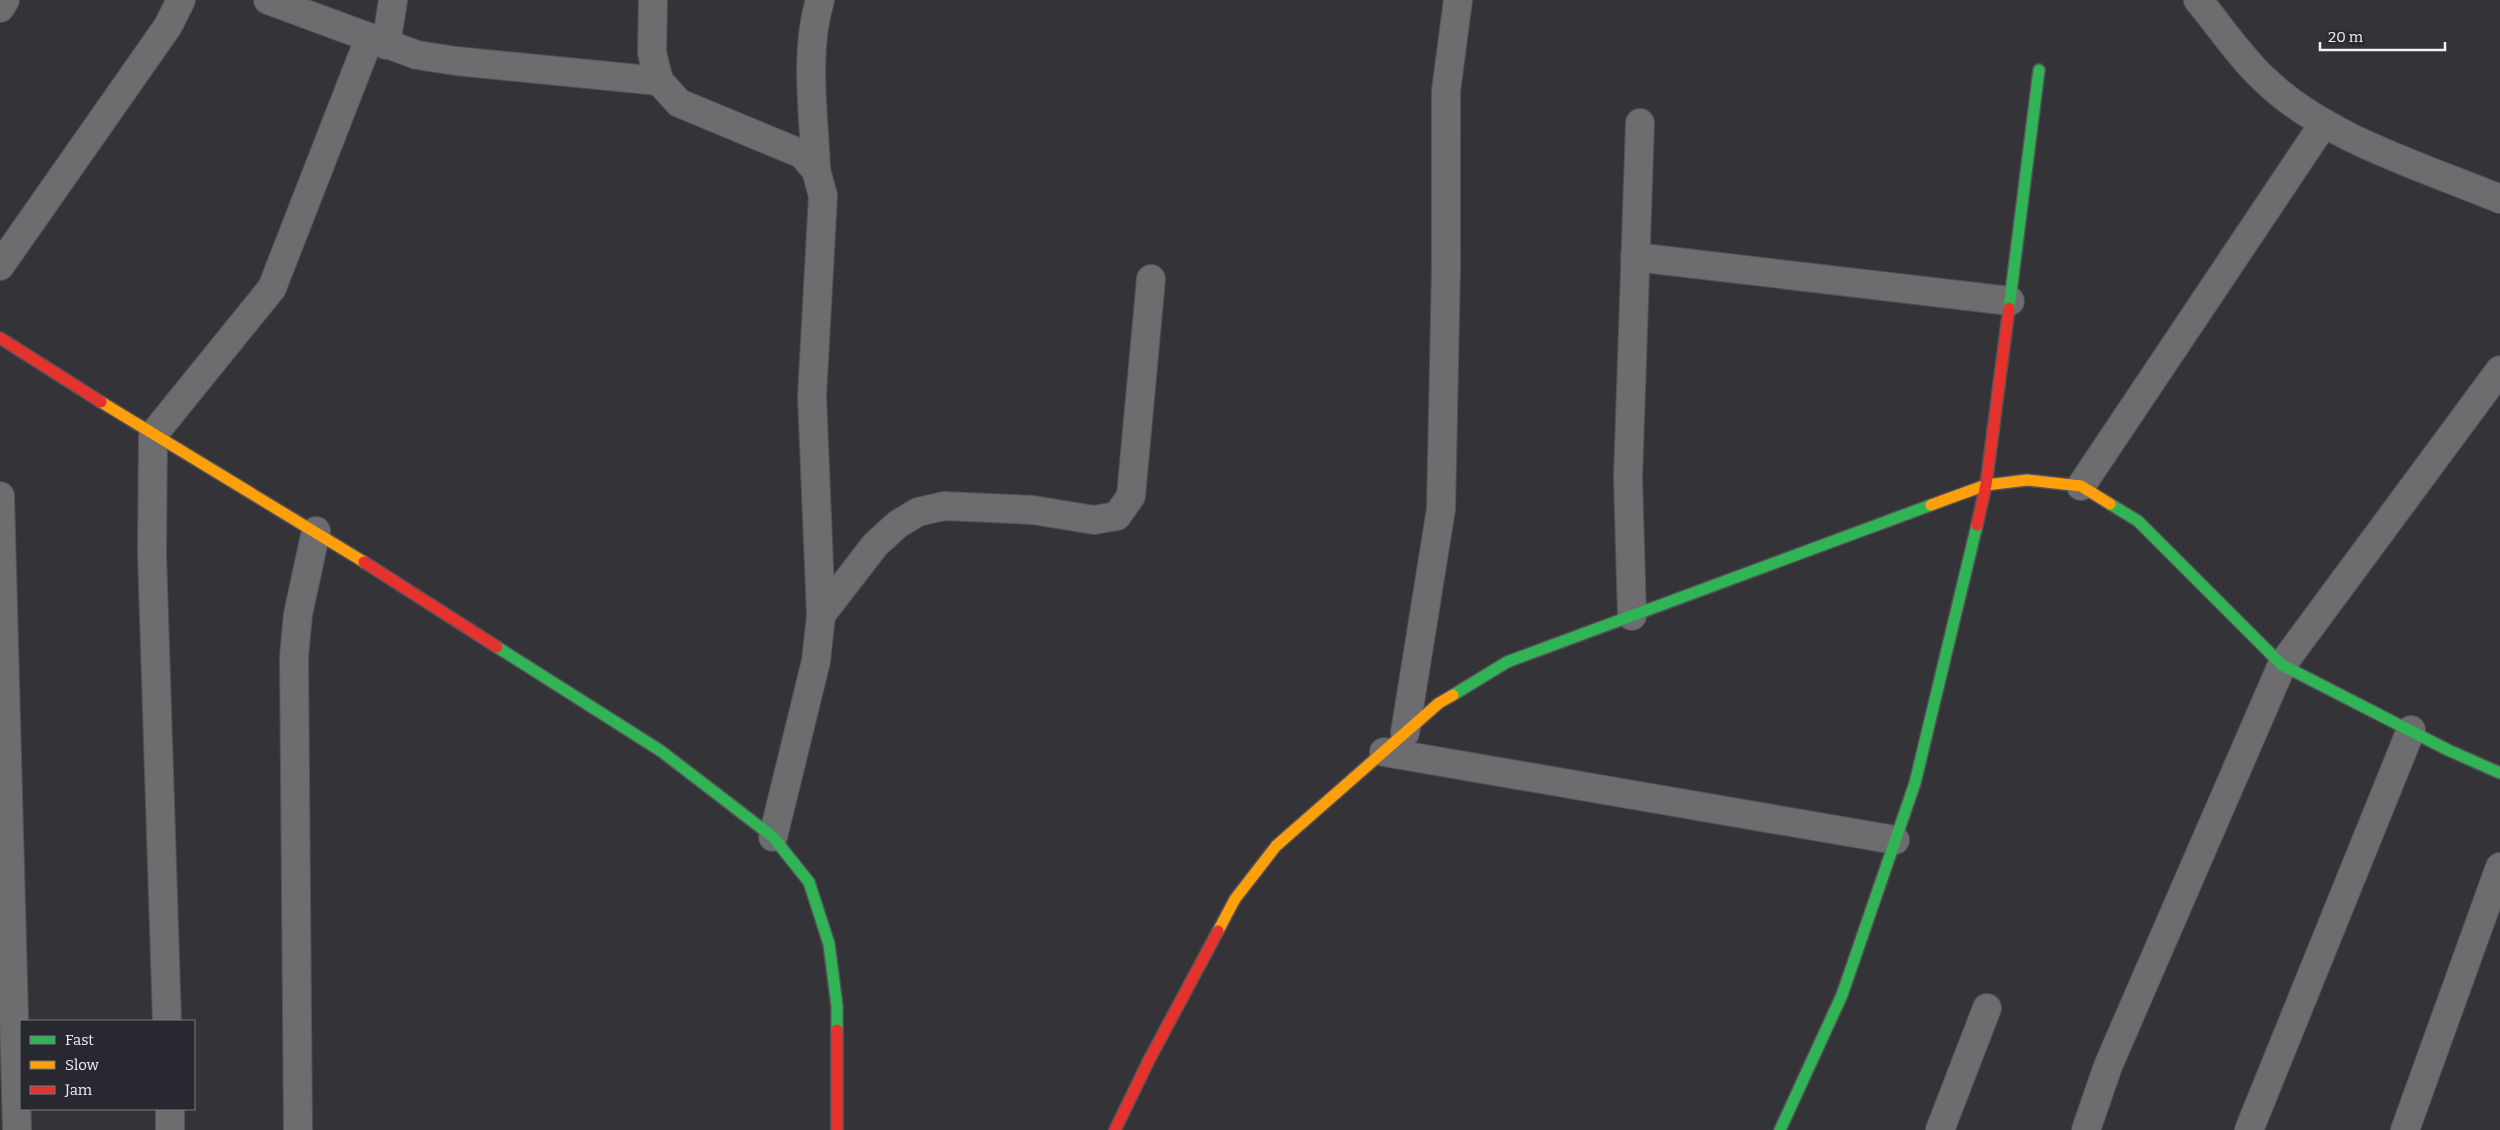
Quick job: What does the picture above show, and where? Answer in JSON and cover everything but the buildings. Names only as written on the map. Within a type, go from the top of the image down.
[{"type":"street","points":[[0,8],[5,0]]},
{"type":"street","points":[[0,266],[168,26],[181,0]]},
{"type":"street","points":[[268,0],[377,42],[417,55],[456,61],[659,81]]},
{"type":"street","points":[[167,1020],[152,554],[153,435],[272,288],[377,42],[393,0]]},
{"type":"street","points":[[652,0],[652,53],[659,81],[679,103],[802,154],[816,170]]},
{"type":"street","points":[[773,837],[816,661],[821,615],[812,396],[823,196],[816,170],[812,55],[814,21],[820,0]]},
{"type":"street","points":[[1405,733],[1440,509],[1446,268],[1446,91],[1458,0]]},
{"type":"street","points":[[2198,0],[2264,79],[2304,111],[2345,135],[2500,199]]},
{"type":"street","points":[[1780,1130],[1842,995],[1914,783],[1986,485],[2039,70]]},
{"type":"street","points":[[1632,616],[1628,478],[1640,122]]},
{"type":"street","points":[[2081,486],[2324,122]]},
{"type":"street","points":[[1635,257],[2010,301]]},
{"type":"street","points":[[821,615],[875,545],[898,524],[918,512],[944,506],[1033,510],[1094,520],[1117,516],[1131,496],[1151,279]]},
{"type":"street","points":[[0,338],[153,435],[316,530],[662,751],[773,837],[810,882],[829,944],[837,1006],[837,1130]]},
{"type":"street","points":[[2086,1130],[2108,1066],[2282,665],[2500,370]]},
{"type":"street","points":[[1115,1130],[1149,1060],[1235,899],[1276,846],[1439,703],[1507,662],[1986,485],[2027,480],[2081,486],[2138,521],[2282,665],[2500,773]]},
{"type":"street","points":[[0,496],[17,1130]]},
{"type":"street","points":[[298,1130],[294,657],[298,614],[316,530]]},
{"type":"street","points":[[2249,1130],[2411,730]]},
{"type":"street","points":[[1384,752],[1895,840]]},
{"type":"street","points":[[2404,1130],[2500,867]]},
{"type":"street","points":[[1940,1130],[1987,1008]]},
{"type":"street","points":[[170,1110],[170,1130]]},
{"type":"traffic: fast","points":[[2009,308],[2039,70]]},
{"type":"traffic: fast","points":[[2110,504],[2138,521],[2282,665],[2448,750],[2500,773]]},
{"type":"traffic: fast","points":[[1453,695],[1507,662],[1931,505]]},
{"type":"traffic: fast","points":[[1780,1130],[1842,995],[1915,783],[1977,525]]},
{"type":"traffic: fast","points":[[497,647],[661,751],[773,837],[809,882],[829,944],[837,1006],[837,1030]]},
{"type":"traffic: slow","points":[[101,402],[364,562]]},
{"type":"traffic: slow","points":[[1931,505],[1986,485],[2027,480],[2081,486],[2110,504]]},
{"type":"traffic: slow","points":[[1218,931],[1235,899],[1276,846],[1439,703],[1453,695]]},
{"type":"traffic: jam","points":[[1977,525],[1986,485],[2009,308]]},
{"type":"traffic: jam","points":[[0,338],[101,402]]},
{"type":"traffic: jam","points":[[364,562],[497,647]]},
{"type":"traffic: jam","points":[[1115,1130],[1149,1060],[1218,931]]},
{"type":"traffic: jam","points":[[837,1030],[837,1130]]}]
